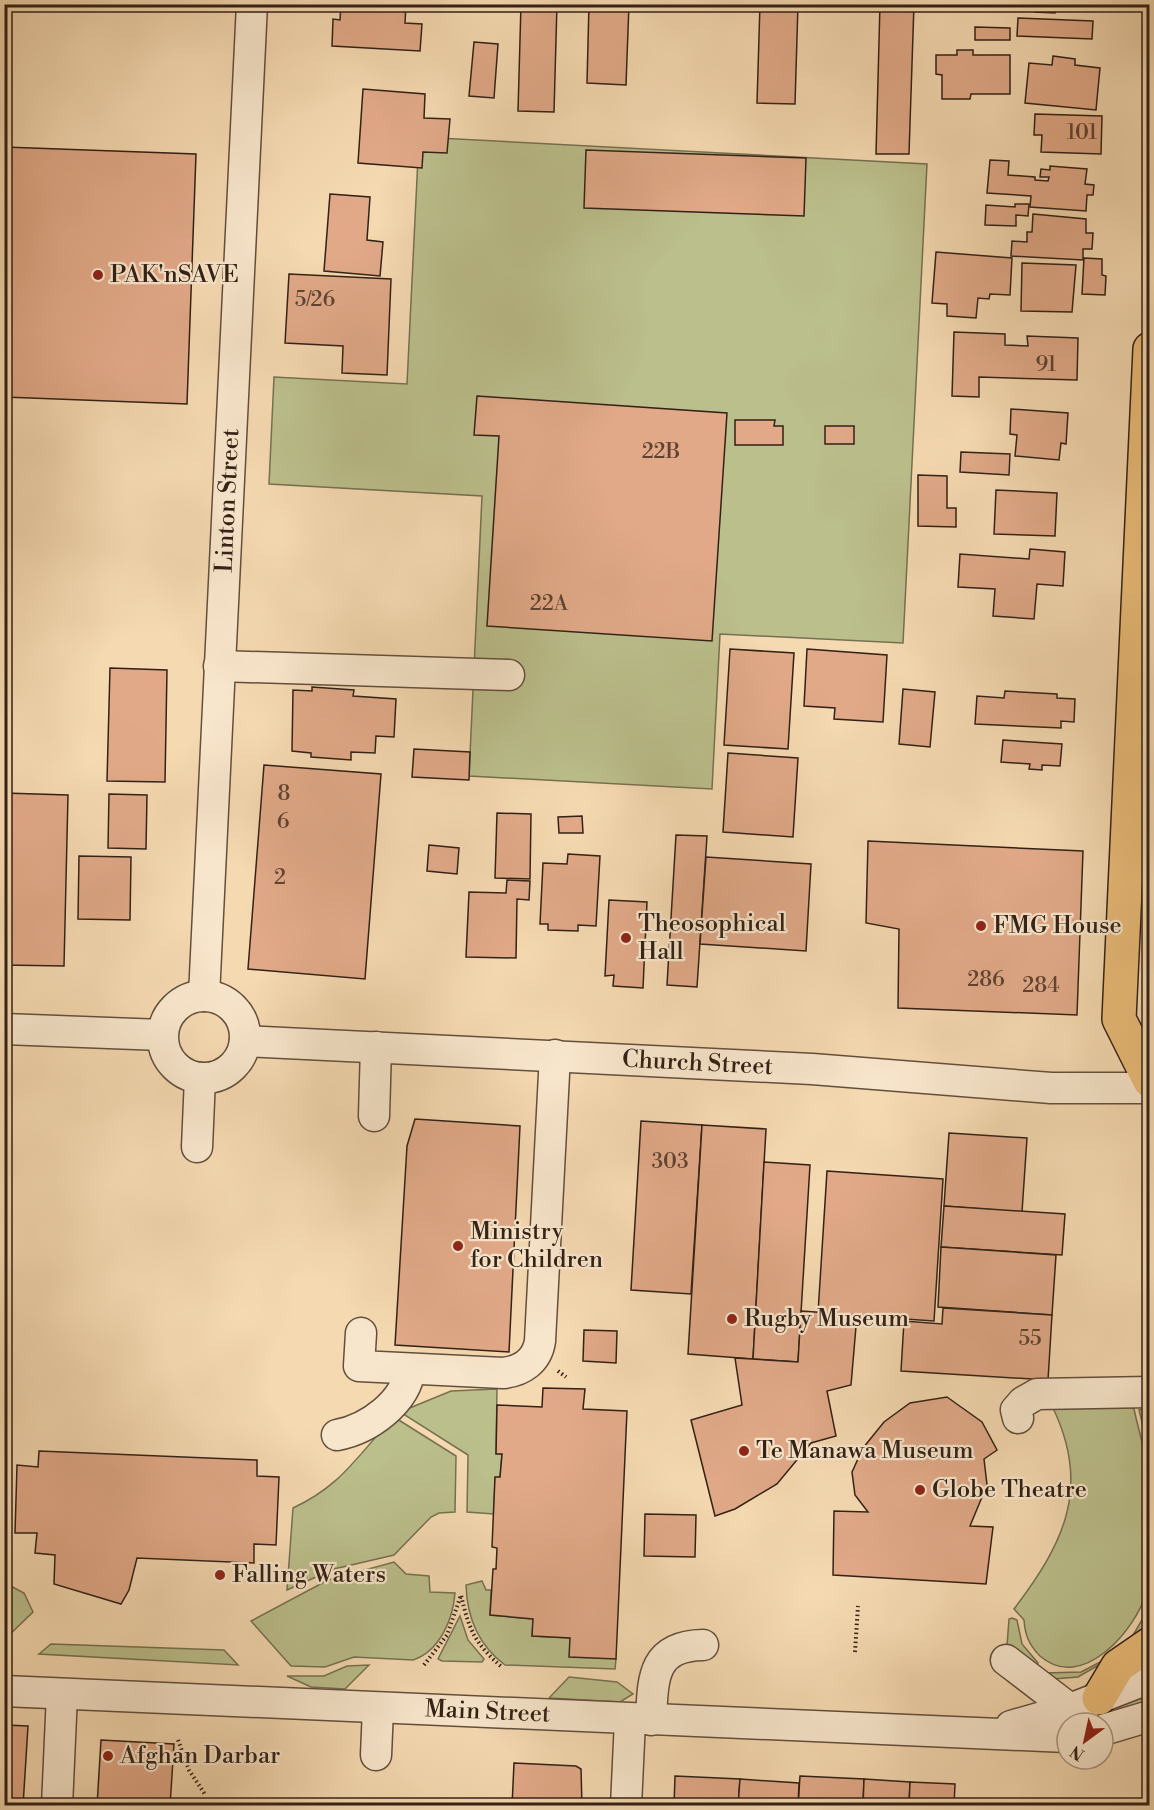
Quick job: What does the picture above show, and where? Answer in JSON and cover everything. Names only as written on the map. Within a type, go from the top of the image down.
[{"type":"main road","points":[[1149,349],[1146,533],[1119,1019],[1149,1081]]},
{"type":"main road","points":[[1082,1711],[1119,1666],[1133,1653],[1149,1644]]},
{"type":"street","name":"Linton Street","points":[[204,996],[252,4]]},
{"type":"street","points":[[219,666],[509,675]]},
{"type":"street","points":[[204,996],[217,998],[238,1015],[245,1041],[235,1064],[213,1078],[200,1078],[188,1076],[169,1060],[162,1035],[171,1012],[192,998],[204,996]]},
{"type":"street","points":[[4,1029],[162,1035]]},
{"type":"street","name":"Church Street","points":[[245,1041],[812,1069],[1051,1089],[1149,1088]]},
{"type":"street","points":[[374,1116],[376,1047]]},
{"type":"street","points":[[361,1333],[359,1366],[513,1372],[528,1364],[538,1352],[555,1055]]},
{"type":"street","points":[[197,1147],[200,1078]]},
{"type":"street","points":[[337,1435],[356,1432],[396,1401],[408,1385],[410,1369]]},
{"type":"street","points":[[1017,1418],[1016,1410],[1023,1402],[1037,1394],[1149,1392]]},
{"type":"street","points":[[626,1806],[641,1720],[658,1665],[669,1653],[684,1645],[703,1645]]},
{"type":"street","points":[[1006,1660],[1074,1711]]},
{"type":"street","name":"Main Street","points":[[1086,1711],[1149,1677]]},
{"type":"street","name":"Main Street","points":[[4,1691],[970,1734],[1055,1718]]},
{"type":"street","points":[[57,1806],[62,1694]]},
{"type":"street","points":[[376,1755],[378,1708]]},
{"type":"street","points":[[1115,1726],[1149,1716]]},
{"type":"path","points":[[424,1665],[447,1635],[461,1594],[468,1626],[477,1642],[503,1668]]},
{"type":"path","points":[[855,1652],[858,1606]]},
{"type":"path","points":[[178,1740],[189,1770],[206,1796]]},
{"type":"green space","points":[[419,137],[927,164],[903,643],[720,634],[712,789],[469,776],[482,496],[269,484],[274,377],[407,384]]},
{"type":"green space","points":[[497,1389],[496,1453],[502,1454],[500,1477],[495,1478],[494,1514],[467,1512],[468,1455],[400,1412],[451,1391]]},
{"type":"green space","points":[[1118,1402],[1134,1409],[1148,1468],[1150,1502],[1147,1591],[1132,1623],[1105,1652],[1089,1662],[1073,1667],[1056,1665],[1040,1656],[1030,1644],[1024,1620],[1014,1609],[1047,1561],[1059,1537],[1067,1513],[1071,1488],[1070,1463],[1064,1435],[1052,1406]]},
{"type":"green space","points":[[1146,1409],[1149,1422],[1149,1451],[1139,1410]]},
{"type":"green space","points":[[394,1417],[456,1456],[455,1512],[439,1513],[431,1517],[394,1555],[334,1569],[287,1590],[293,1508],[310,1499],[337,1479]]},
{"type":"green space","points":[[394,1562],[406,1574],[429,1576],[430,1592],[455,1593],[448,1623],[438,1642],[422,1656],[413,1660],[354,1657],[325,1667],[291,1666],[251,1621],[328,1580]]},
{"type":"green space","points":[[482,1581],[486,1590],[491,1590],[490,1615],[533,1619],[532,1636],[570,1638],[616,1659],[615,1669],[505,1665],[481,1640],[472,1620],[466,1585]]},
{"type":"green space","points":[[5,1583],[24,1593],[33,1612],[5,1639]]},
{"type":"green space","points":[[1149,1608],[1149,1636],[1078,1677],[1053,1679],[1046,1673],[1081,1672],[1106,1659],[1132,1637]]},
{"type":"green space","points":[[460,1616],[468,1640],[484,1659],[482,1662],[438,1659]]},
{"type":"green space","points":[[1009,1619],[1017,1620],[1022,1644],[1038,1663],[1035,1671],[1007,1646]]},
{"type":"green space","points":[[51,1644],[224,1650],[238,1665],[39,1654]]},
{"type":"green space","points":[[369,1665],[345,1689],[311,1687],[287,1676],[324,1676],[347,1666]]},
{"type":"green space","points":[[569,1677],[617,1682],[633,1694],[620,1702],[549,1698]]},
{"type":"green space","points":[[1149,1694],[1149,1706],[1115,1718],[1115,1711],[1110,1711]]},
{"type":"building","points":[[341,4],[406,4],[405,23],[422,24],[420,51],[332,46],[333,19],[340,20]]},
{"type":"building","points":[[521,4],[557,4],[554,112],[518,111]]},
{"type":"building","points":[[589,4],[629,4],[626,85],[587,83]]},
{"type":"building","points":[[760,4],[798,4],[795,104],[757,103]]},
{"type":"building","points":[[880,4],[914,4],[909,154],[876,154]]},
{"type":"building","points":[[947,4],[987,4],[987,8],[960,6],[959,11],[947,10]]},
{"type":"building","points":[[1036,4],[1056,4],[1055,13],[1035,12]]},
{"type":"building","points":[[1018,18],[1093,21],[1092,39],[1017,36]]},
{"type":"building","points":[[975,27],[1010,28],[1010,40],[975,40]]},
{"type":"building","points":[[474,42],[498,44],[494,98],[469,96]]},
{"type":"building","points":[[957,50],[973,50],[973,55],[1010,55],[1010,94],[971,94],[970,99],[942,99],[942,75],[936,74],[936,55],[957,55]]},
{"type":"building","points":[[1053,56],[1075,59],[1075,65],[1100,68],[1096,110],[1025,103],[1029,63],[1052,65]]},
{"type":"building","points":[[363,89],[425,94],[424,118],[450,119],[447,153],[423,152],[422,168],[358,163]]},
{"type":"building","points":[[1035,114],[1102,116],[1101,154],[1041,152],[1042,135],[1034,135]]},
{"type":"building","name":"PAK'nSAVE","points":[[4,147],[196,154],[187,404],[4,397]]},
{"type":"building","points":[[586,150],[806,158],[804,216],[584,208]]},
{"type":"building","points":[[990,160],[1009,161],[1008,175],[1035,177],[1035,180],[1048,181],[1049,177],[1040,177],[1041,169],[1050,170],[1050,166],[1087,169],[1085,184],[1094,185],[1093,195],[1087,195],[1086,211],[1030,207],[1031,196],[987,193]]},
{"type":"building","points":[[330,194],[370,197],[367,240],[383,242],[380,276],[324,271]]},
{"type":"building","points":[[1015,204],[1029,204],[1028,216],[1016,215],[1016,226],[985,225],[986,205],[1015,207]]},
{"type":"building","points":[[1033,214],[1086,219],[1086,233],[1093,233],[1092,249],[1083,249],[1083,260],[1011,256],[1012,241],[1027,242],[1027,232],[1032,232]]},
{"type":"building","points":[[936,252],[1012,258],[1010,295],[990,294],[989,299],[978,298],[976,318],[947,316],[947,304],[932,303]]},
{"type":"building","points":[[1084,258],[1102,259],[1102,275],[1106,276],[1105,295],[1082,294]]},
{"type":"building","points":[[1022,263],[1076,265],[1072,312],[1021,311]]},
{"type":"building","points":[[289,274],[391,279],[387,375],[342,373],[343,346],[285,343]]},
{"type":"building","points":[[954,332],[1005,334],[1005,345],[1028,346],[1027,336],[1078,338],[1077,380],[979,377],[979,397],[952,396]]},
{"type":"building","points":[[477,396],[727,413],[712,641],[487,626],[499,436],[474,435]]},
{"type":"building","points":[[1011,409],[1068,413],[1066,444],[1061,443],[1059,460],[1015,456],[1017,435],[1010,434]]},
{"type":"building","points":[[735,420],[775,420],[774,426],[783,426],[783,445],[735,445]]},
{"type":"building","points":[[825,426],[854,426],[854,444],[825,444]]},
{"type":"building","points":[[961,452],[1010,454],[1009,475],[960,472]]},
{"type":"building","points":[[918,475],[947,476],[947,508],[956,508],[956,527],[918,526]]},
{"type":"building","points":[[996,490],[1057,493],[1055,536],[994,534]]},
{"type":"building","points":[[1030,549],[1065,552],[1063,586],[1037,584],[1034,619],[993,616],[995,589],[958,587],[960,554],[1029,559]]},
{"type":"building","points":[[730,649],[794,653],[788,749],[724,745]]},
{"type":"building","points":[[807,649],[887,655],[883,722],[834,719],[835,708],[804,706]]},
{"type":"building","points":[[110,668],[167,670],[165,782],[107,781]]},
{"type":"building","points":[[312,687],[354,690],[353,696],[396,699],[394,737],[376,736],[375,753],[351,752],[351,760],[311,757],[311,753],[292,751],[293,690],[312,691]]},
{"type":"building","points":[[903,689],[935,692],[930,747],[899,744]]},
{"type":"building","points":[[1005,691],[1057,694],[1057,698],[1075,699],[1074,722],[1061,721],[1061,728],[975,724],[977,696],[1004,698]]},
{"type":"building","points":[[1003,740],[1062,744],[1060,766],[1042,765],[1042,770],[1029,769],[1030,764],[1001,762]]},
{"type":"building","points":[[414,749],[470,752],[469,780],[412,777]]},
{"type":"building","points":[[728,753],[798,758],[793,837],[723,832]]},
{"type":"building","points":[[264,765],[381,774],[365,979],[248,969]]},
{"type":"building","points":[[4,793],[68,795],[64,966],[4,965]]},
{"type":"building","points":[[109,794],[147,795],[146,849],[108,848]]},
{"type":"building","points":[[497,813],[531,814],[530,879],[495,878]]},
{"type":"building","points":[[582,816],[583,833],[559,833],[558,817]]},
{"type":"building","points":[[676,835],[707,836],[697,987],[667,985]]},
{"type":"building","name":"FMG House","points":[[868,841],[1083,851],[1077,1015],[898,1008],[899,929],[866,923]]},
{"type":"building","points":[[429,845],[459,848],[457,874],[427,871]]},
{"type":"building","points":[[568,854],[600,856],[596,926],[578,925],[578,931],[548,930],[548,924],[540,924],[543,863],[567,864]]},
{"type":"building","points":[[79,856],[131,857],[130,920],[78,919]]},
{"type":"building","points":[[706,857],[811,864],[806,951],[700,944]]},
{"type":"building","points":[[507,880],[530,881],[529,900],[517,899],[516,958],[466,957],[469,892],[506,893]]},
{"type":"building","name":"Theosophical Hall","points":[[609,900],[647,902],[643,988],[613,986],[614,975],[605,976]]},
{"type":"building","name":"Ministry for Children","points":[[415,1119],[520,1126],[509,1352],[395,1345],[407,1146]]},
{"type":"building","points":[[641,1121],[702,1125],[691,1294],[631,1290]]},
{"type":"building","points":[[702,1125],[766,1129],[753,1359],[688,1354]]},
{"type":"building","points":[[949,1133],[1027,1138],[1022,1212],[944,1206]]},
{"type":"building","points":[[764,1162],[810,1165],[798,1362],[753,1359]]},
{"type":"building","points":[[827,1171],[943,1179],[934,1321],[818,1313]]},
{"type":"building","points":[[944,1206],[1065,1214],[1062,1255],[941,1247]]},
{"type":"building","points":[[941,1247],[1056,1255],[1052,1315],[938,1307]]},
{"type":"building","points":[[943,1308],[1052,1315],[1048,1380],[901,1371],[904,1321],[942,1324]]},
{"type":"building","points":[[801,1311],[857,1315],[851,1385],[827,1391],[836,1436],[811,1443],[777,1484],[735,1509],[715,1516],[691,1420],[742,1405],[735,1358],[798,1362]]},
{"type":"building","points":[[584,1330],[617,1331],[616,1363],[583,1361]]},
{"type":"building","points":[[543,1388],[585,1389],[583,1409],[627,1411],[616,1659],[569,1657],[570,1638],[532,1636],[533,1619],[490,1615],[497,1548],[492,1547],[495,1477],[500,1477],[502,1454],[496,1454],[497,1405],[542,1407]]},
{"type":"building","name":"Globe Theatre","points":[[947,1397],[982,1422],[997,1450],[984,1459],[987,1485],[970,1526],[993,1527],[986,1584],[833,1575],[834,1511],[868,1512],[855,1495],[852,1472],[863,1448],[884,1422],[910,1403]]},
{"type":"building","points":[[39,1451],[257,1460],[257,1476],[279,1477],[276,1545],[254,1544],[254,1563],[137,1558],[129,1590],[121,1604],[54,1584],[55,1555],[35,1553],[37,1533],[15,1533],[17,1465],[38,1467]]},
{"type":"building","points":[[645,1514],[696,1515],[695,1557],[644,1556]]},
{"type":"building","points":[[4,1725],[28,1726],[23,1806],[4,1806]]},
{"type":"building","points":[[101,1740],[174,1744],[170,1806],[97,1806]]},
{"type":"building","points":[[514,1763],[576,1766],[581,1769],[582,1806],[512,1806]]},
{"type":"building","points":[[675,1776],[740,1779],[738,1806],[674,1806]]},
{"type":"building","points":[[800,1776],[864,1779],[863,1806],[798,1806]]},
{"type":"building","points":[[740,1779],[799,1783],[798,1806],[738,1806]]},
{"type":"building","points":[[864,1779],[910,1782],[909,1806],[863,1806]]},
{"type":"building","points":[[910,1782],[955,1784],[954,1806],[909,1806]]},
{"type":"place","name":"PAK'nSAVE","points":[[98,275]]},
{"type":"place","name":"FMG House","points":[[981,926]]},
{"type":"place","name":"Theosophical Hall","points":[[626,938]]},
{"type":"place","name":"Ministry for Children","points":[[458,1246]]},
{"type":"place","name":"Rugby Museum","points":[[732,1319]]},
{"type":"place","name":"Te Manawa Museum","points":[[744,1451]]},
{"type":"place","name":"Globe Theatre","points":[[920,1490]]},
{"type":"place","name":"Falling Waters","points":[[220,1575]]},
{"type":"place","name":"Afghan Darbar","points":[[108,1756]]}]
